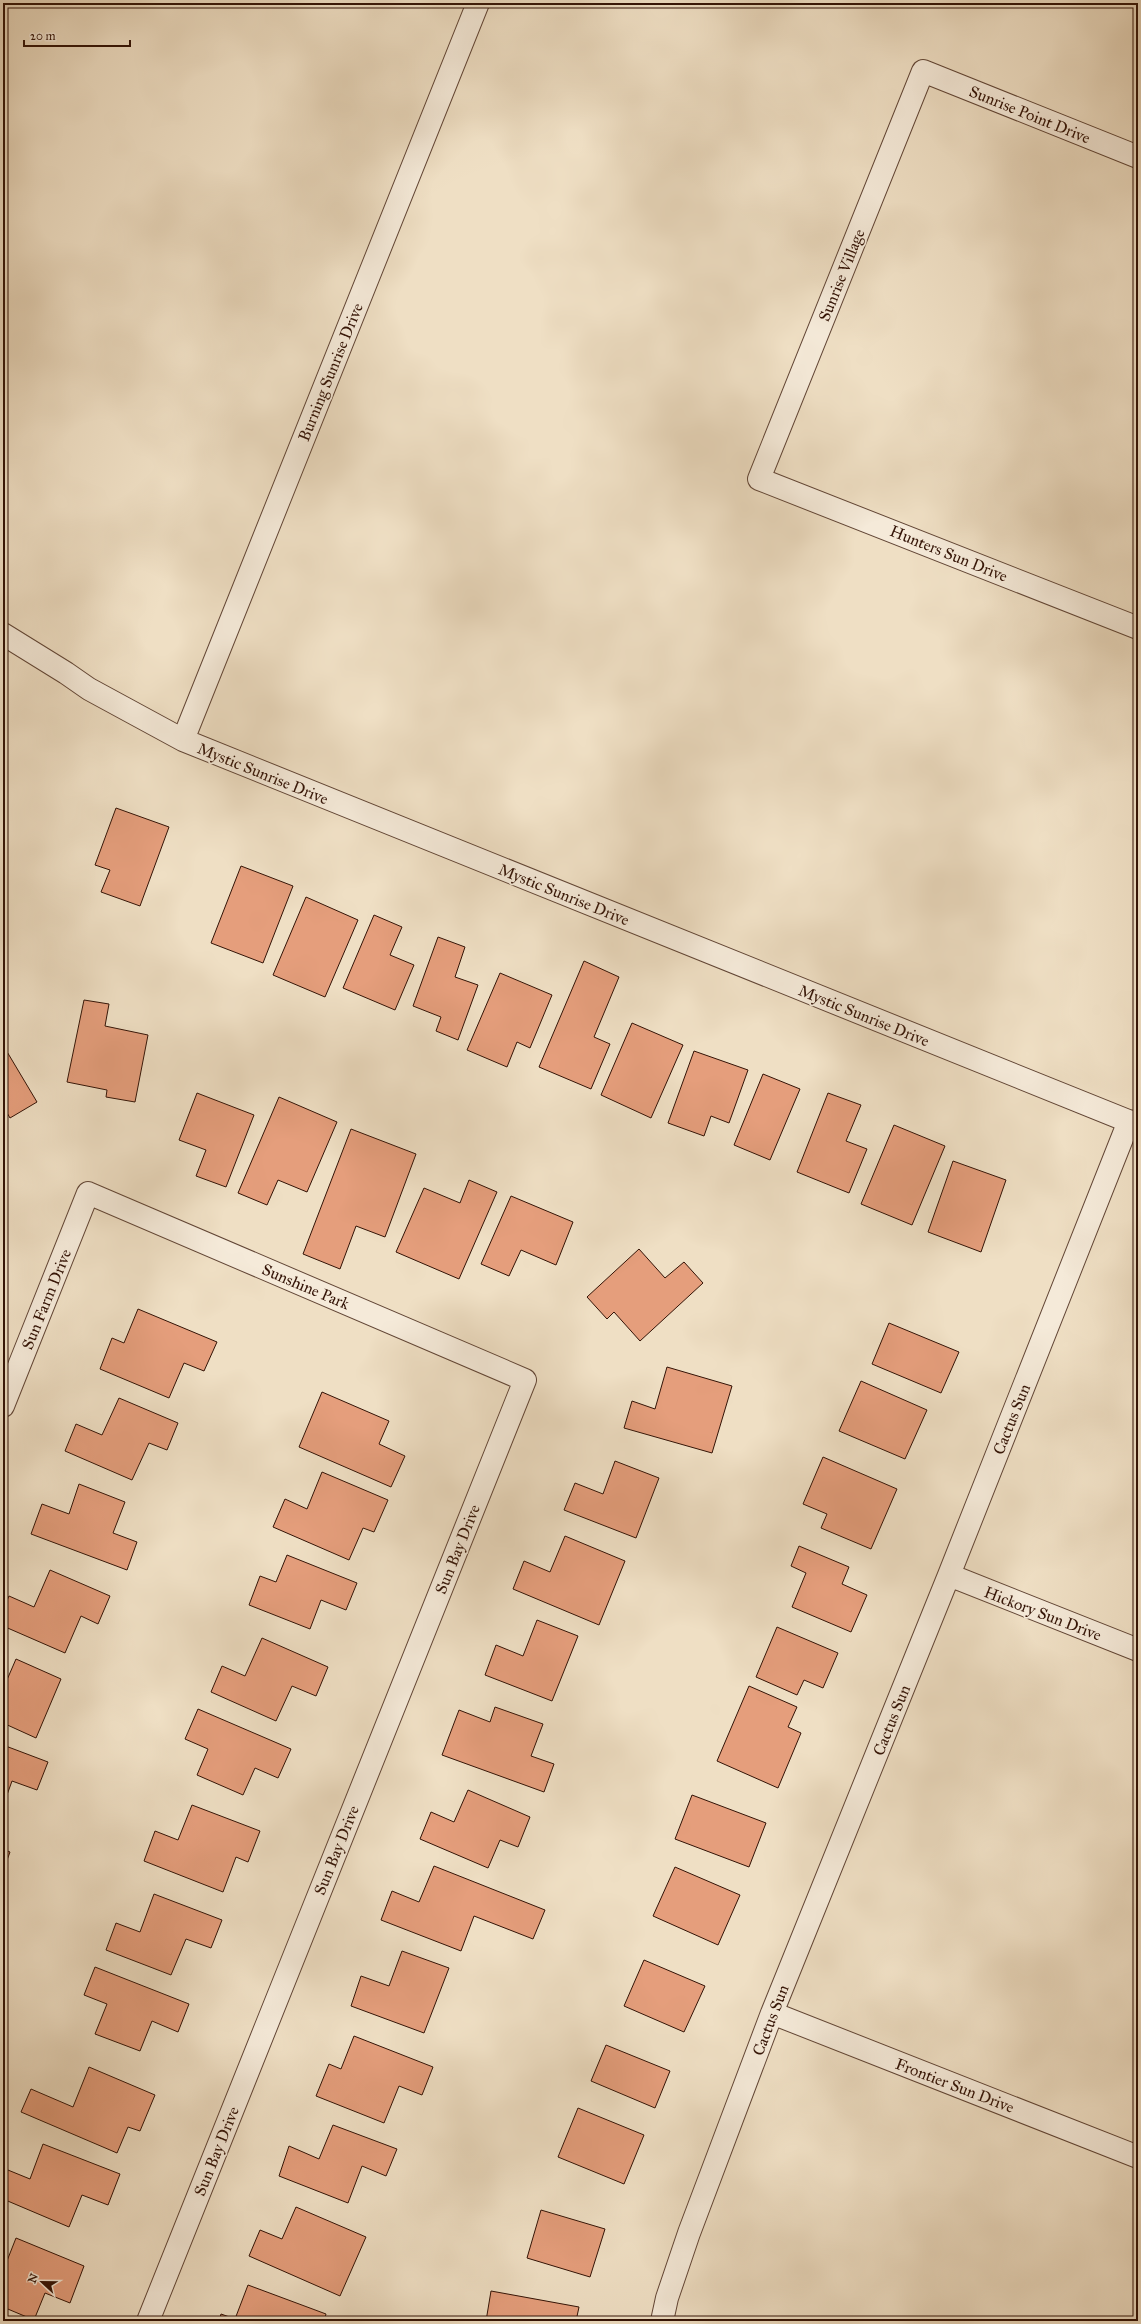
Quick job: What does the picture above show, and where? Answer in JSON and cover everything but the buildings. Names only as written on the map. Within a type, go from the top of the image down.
[{"type":"street","name":"Burning Sunrise Drive","points":[[183,740],[478,3]]},
{"type":"street","name":"Sunrise Point Drive","points":[[923,71],[1138,157]]},
{"type":"street","name":"Sunrise Village","points":[[759,479],[923,71]]},
{"type":"street","name":"Hunters Sun Drive","points":[[759,479],[1138,628]]},
{"type":"street","name":"Mystic Sunrise Drive","points":[[3,634],[89,689],[183,740],[1133,1123]]},
{"type":"street","name":"Cactus Sun","points":[[662,2321],[667,2298],[689,2233],[772,2013],[1133,1123]]},
{"type":"street","name":"Sunshine Park","points":[[88,1193],[524,1380]]},
{"type":"street","name":"Sun Farm Drive","points":[[3,1406],[88,1193]]},
{"type":"street","name":"Sun Bay Drive","points":[[148,2321],[524,1380]]},
{"type":"street","name":"Hickory Sun Drive","points":[[949,1576],[1138,1650]]},
{"type":"street","name":"Frontier Sun Drive","points":[[772,2013],[1138,2157]]}]
